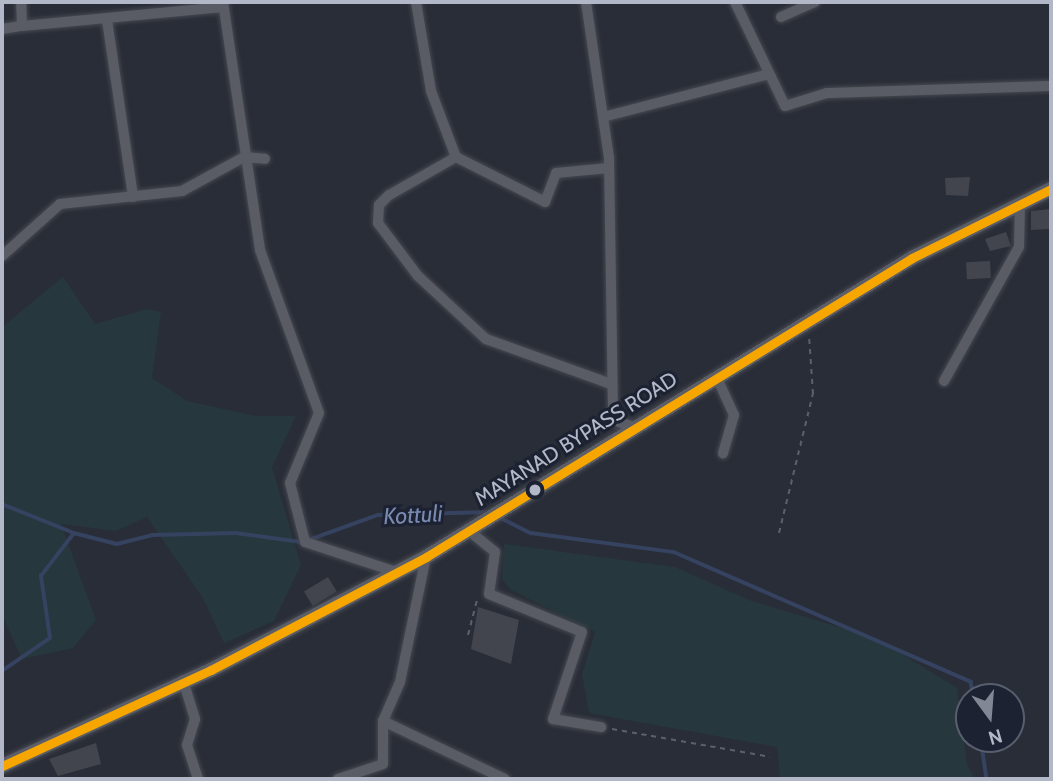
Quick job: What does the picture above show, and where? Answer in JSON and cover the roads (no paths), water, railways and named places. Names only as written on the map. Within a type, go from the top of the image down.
[{"type":"main road","name":"MAYANAD BYPASS ROAD","points":[[2,766],[183,680],[397,572],[912,258],[1051,189]]},
{"type":"street","points":[[21,2],[22,26]]},
{"type":"street","points":[[416,2],[431,91],[456,157],[545,202],[556,173],[609,168]]},
{"type":"street","points":[[586,2],[609,168],[613,420],[636,428]]},
{"type":"street","points":[[735,2],[785,106],[827,93],[1051,86]]},
{"type":"street","points":[[781,17],[815,2]]},
{"type":"street","points":[[2,29],[107,20],[223,5],[260,250],[319,413],[290,483],[305,542],[397,572]]},
{"type":"street","points":[[107,20],[133,197]]},
{"type":"street","points":[[603,117],[769,74]]},
{"type":"street","points":[[2,256],[60,204],[183,191],[244,157],[265,159]]},
{"type":"street","points":[[456,157],[389,195],[379,205],[378,223],[418,276],[486,339],[611,384]]},
{"type":"street","points":[[944,381],[1019,247],[1020,204]]},
{"type":"street","points":[[717,378],[734,415],[723,453]]},
{"type":"street","points":[[470,529],[495,552],[489,593],[581,637],[553,719],[601,727]]},
{"type":"street","points":[[338,779],[383,764],[383,721],[400,682],[426,556]]},
{"type":"street","points":[[183,680],[195,719],[187,746],[198,779]]},
{"type":"street","points":[[383,721],[505,779]]},
{"type":"waterway","points":[[2,504],[74,533]]},
{"type":"waterway","name":"Kottuli","points":[[309,540],[378,515],[489,512]]},
{"type":"waterway","name":"Kottuli","points":[[499,517],[531,533],[674,552],[971,683]]},
{"type":"waterway","name":"Kottuli","points":[[2,671],[50,638],[41,576],[74,533],[117,544],[152,535],[236,533],[302,542]]},
{"type":"waterway","name":"Kottuli","points":[[983,753],[987,779]]}]
